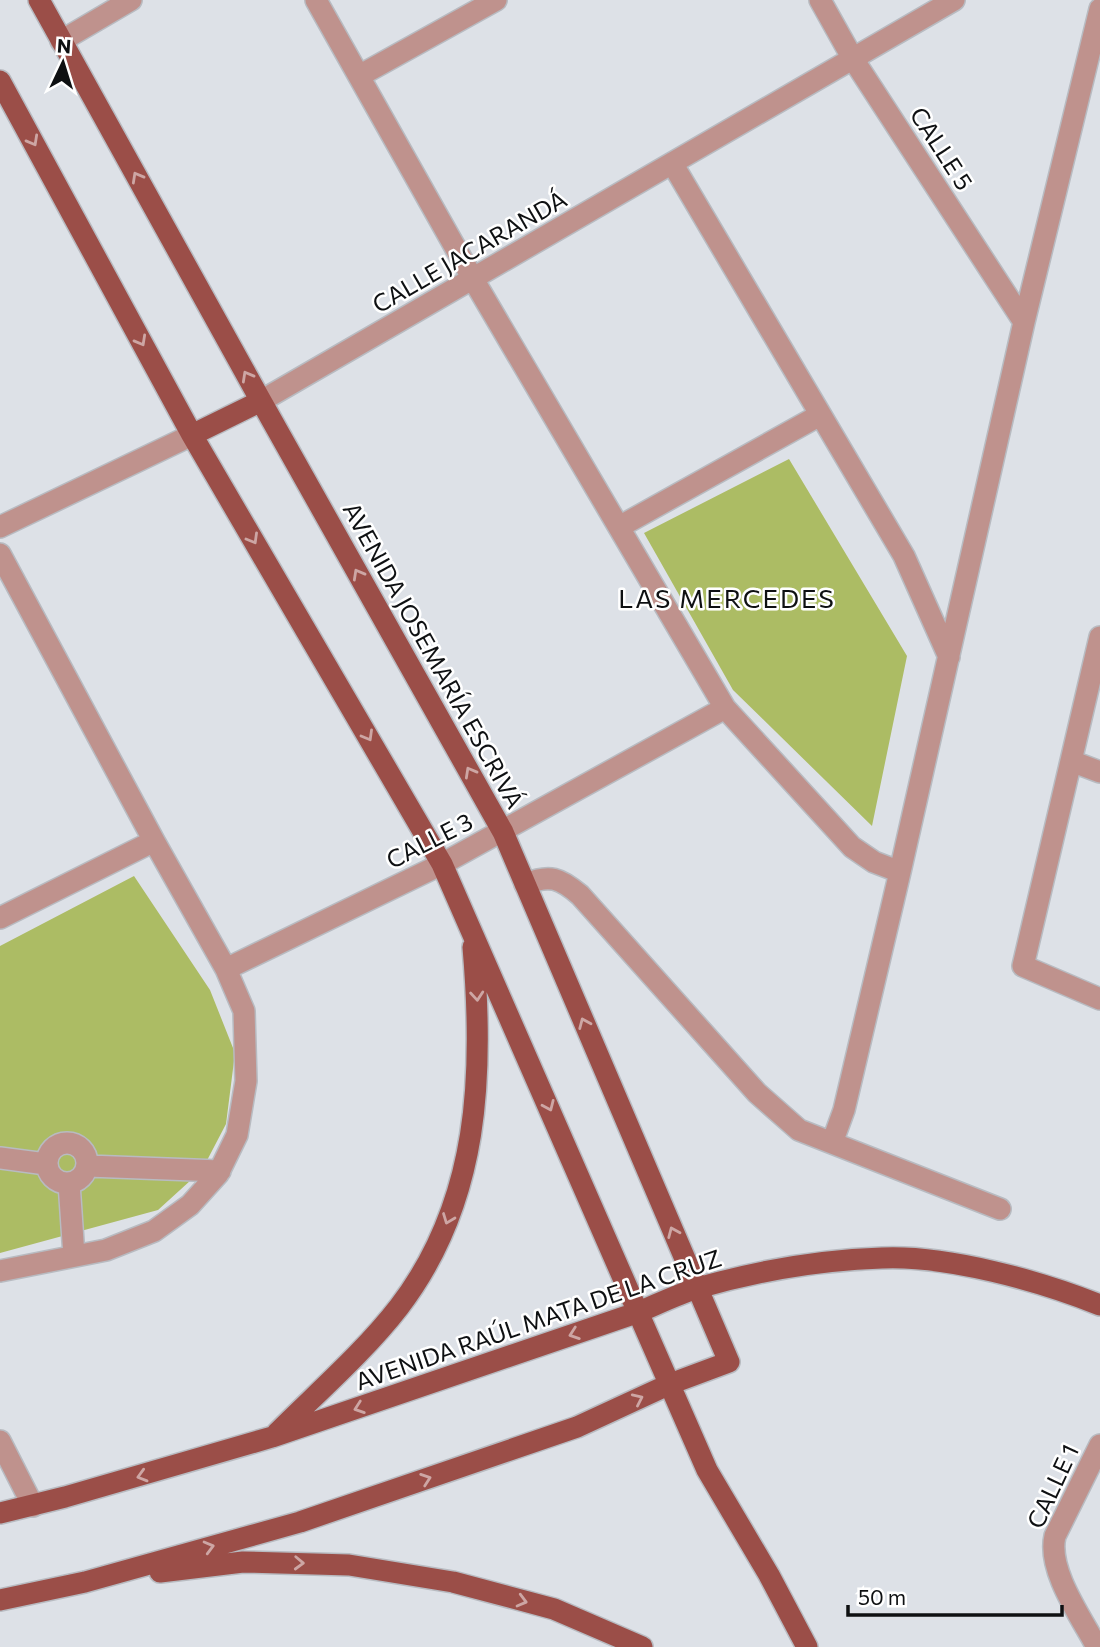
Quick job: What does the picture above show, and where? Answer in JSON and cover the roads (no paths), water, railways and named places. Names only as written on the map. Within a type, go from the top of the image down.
[{"type":"main road","name":"AVENIDA JOSEMARÍA ESCRIVÁ","points":[[39,0],[503,832],[729,1362],[670,1384]]},
{"type":"main road","points":[[0,81],[192,435],[442,864],[707,1470],[769,1575],[807,1647]]},
{"type":"main road","name":"CALLE JACARANDÁ","points":[[192,435],[261,401]]},
{"type":"main road","points":[[272,1437],[346,1365],[398,1307],[427,1265],[449,1220],[468,1155],[479,1056],[471,928]]},
{"type":"main road","name":"AVENIDA RAÚL MATA DE LA CRUZ","points":[[0,1513],[33,1506],[272,1437],[639,1312],[696,1288],[795,1266],[884,1258],[954,1263],[1065,1291],[1100,1305]]},
{"type":"main road","points":[[0,1600],[85,1582],[300,1522],[577,1427],[670,1384]]},
{"type":"main road","points":[[85,1582],[243,1562],[349,1565],[453,1583],[554,1609],[642,1647]]},
{"type":"main road","points":[[769,1575],[793,1647]]},
{"type":"street","points":[[61,41],[131,0]]},
{"type":"street","points":[[316,0],[473,279],[725,708],[852,847],[874,862],[900,872]]},
{"type":"street","points":[[359,76],[496,0]]},
{"type":"street","name":"CALLE 5","points":[[820,0],[853,59],[1024,322]]},
{"type":"street","name":"CALLE JACARANDÁ","points":[[261,401],[954,0]]},
{"type":"street","points":[[832,1143],[844,1110],[1024,322],[1100,9]]},
{"type":"street","points":[[673,163],[904,556],[949,657]]},
{"type":"street","points":[[619,527],[820,415]]},
{"type":"street","name":"CALLE JACARANDÁ","points":[[0,527],[192,435]]},
{"type":"street","points":[[0,554],[226,969],[244,1011],[246,1081],[237,1135],[220,1171],[190,1205],[154,1231],[106,1250],[0,1271]]},
{"type":"street","points":[[1100,637],[1023,966],[1100,999]]},
{"type":"street","name":"CALLE 3","points":[[226,969],[442,864],[725,708]]},
{"type":"street","points":[[1071,761],[1100,772]]},
{"type":"street","points":[[0,918],[154,841]]},
{"type":"street","points":[[525,884],[548,878],[565,882],[580,895],[757,1093],[799,1130],[1000,1209]]},
{"type":"street","points":[[67,1143],[80,1147],[85,1153],[88,1166],[81,1179],[69,1184],[51,1176],[46,1164],[54,1147],[67,1143]]},
{"type":"street","points":[[0,1158],[46,1164]]},
{"type":"street","points":[[88,1166],[220,1171]]},
{"type":"street","points":[[69,1184],[74,1256]]},
{"type":"street","points":[[0,1441],[33,1506]]},
{"type":"street","name":"CALLE 1","points":[[1097,1647],[1055,1565],[1052,1549],[1055,1536],[1100,1445]]},
{"type":"district","name":"LAS MERCEDES","points":[[727,597]]}]
